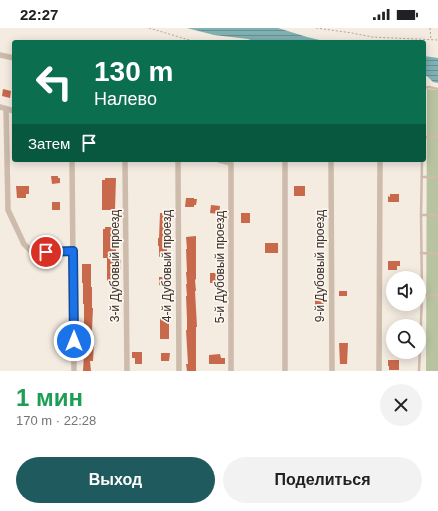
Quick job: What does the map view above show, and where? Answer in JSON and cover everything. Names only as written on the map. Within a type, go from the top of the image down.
[{"type":"street","points":[[0,55],[12,58]]},
{"type":"street","points":[[3,108],[6,140],[8,210],[24,244],[32,252],[73,251]]},
{"type":"street","points":[[72,162],[74,371]]},
{"type":"street","name":"3-й Дубовый проезд","points":[[125,162],[127,371]]},
{"type":"street","name":"4-й Дубовый проезд","points":[[178,162],[179,371]]},
{"type":"street","name":"5-й Дубовый проезд","points":[[227,162],[231,163],[231,371]]},
{"type":"street","points":[[285,162],[285,371]]},
{"type":"street","name":"9-й Дубовый проезд","points":[[331,162],[332,371]]},
{"type":"street","points":[[379,371],[380,162]]},
{"type":"lane","points":[[426,88],[438,89]]},
{"type":"lane","points":[[426,137],[438,137]]},
{"type":"lane","points":[[421,271],[422,162]]},
{"type":"lane","points":[[422,177],[438,177]]},
{"type":"lane","points":[[421,215],[438,215]]},
{"type":"lane","points":[[421,253],[438,254]]},
{"type":"lane","points":[[426,295],[438,295]]},
{"type":"lane","points":[[419,371],[421,311]]},
{"type":"path","points":[[149,28],[189,40]]},
{"type":"path","points":[[316,28],[352,33],[372,38],[438,40]]},
{"type":"path","points":[[430,28],[430,40]]},
{"type":"green space","points":[[427,89],[438,90],[438,371],[426,371]]},
{"type":"water","points":[[187,28],[278,28],[320,40],[250,40],[214,35]]},
{"type":"water","points":[[426,56],[438,58],[438,83],[433,82],[427,76]]},
{"type":"building","points":[[3,89],[11,91],[10,98],[2,96]]},
{"type":"building","points":[[51,176],[58,176],[58,178],[60,178],[60,183],[52,184]]},
{"type":"building","points":[[105,178],[116,178],[115,210],[102,210],[102,180],[105,180]]},
{"type":"building","points":[[16,186],[29,186],[29,194],[26,194],[26,198],[17,198]]},
{"type":"building","points":[[294,186],[305,186],[305,196],[294,196]]},
{"type":"building","points":[[390,194],[399,194],[399,202],[388,202],[388,196],[390,197]]},
{"type":"building","points":[[186,198],[197,199],[196,205],[194,205],[194,207],[185,207]]},
{"type":"building","points":[[52,202],[60,202],[60,210],[52,210]]},
{"type":"building","points":[[211,205],[220,206],[219,214],[210,213]]},
{"type":"building","points":[[160,213],[168,213],[166,233],[167,257],[159,257],[158,238]]},
{"type":"building","points":[[241,213],[250,213],[250,223],[241,223]]},
{"type":"building","points":[[105,227],[116,227],[116,259],[121,259],[120,274],[117,281],[107,281],[107,258],[103,258],[103,229],[105,229]]},
{"type":"building","points":[[196,236],[196,371],[187,371],[186,237]]},
{"type":"building","points":[[265,243],[278,243],[278,253],[265,253]]},
{"type":"building","points":[[388,261],[400,261],[400,266],[397,266],[397,270],[388,270]]},
{"type":"building","points":[[82,264],[91,264],[93,308],[92,330],[94,342],[93,361],[90,361],[91,371],[83,371],[85,337]]},
{"type":"building","points":[[210,273],[224,273],[224,279],[219,279],[219,283],[210,283]]},
{"type":"building","points":[[159,277],[169,277],[168,286],[159,285]]},
{"type":"building","points":[[339,291],[347,291],[347,296],[339,296]]},
{"type":"building","points":[[315,299],[324,299],[323,308],[315,308]]},
{"type":"building","points":[[160,318],[169,319],[169,339],[160,339]]},
{"type":"building","points":[[339,343],[348,343],[347,364],[340,364]]},
{"type":"building","points":[[132,352],[142,352],[142,364],[135,364],[135,358],[132,358]]},
{"type":"building","points":[[161,353],[170,353],[169,361],[161,361]]},
{"type":"building","points":[[220,354],[221,358],[225,358],[225,364],[209,364],[209,355]]},
{"type":"building","points":[[388,360],[399,360],[399,370],[389,370]]},
{"type":"route","points":[[46,252],[73,251],[74,341]]}]
